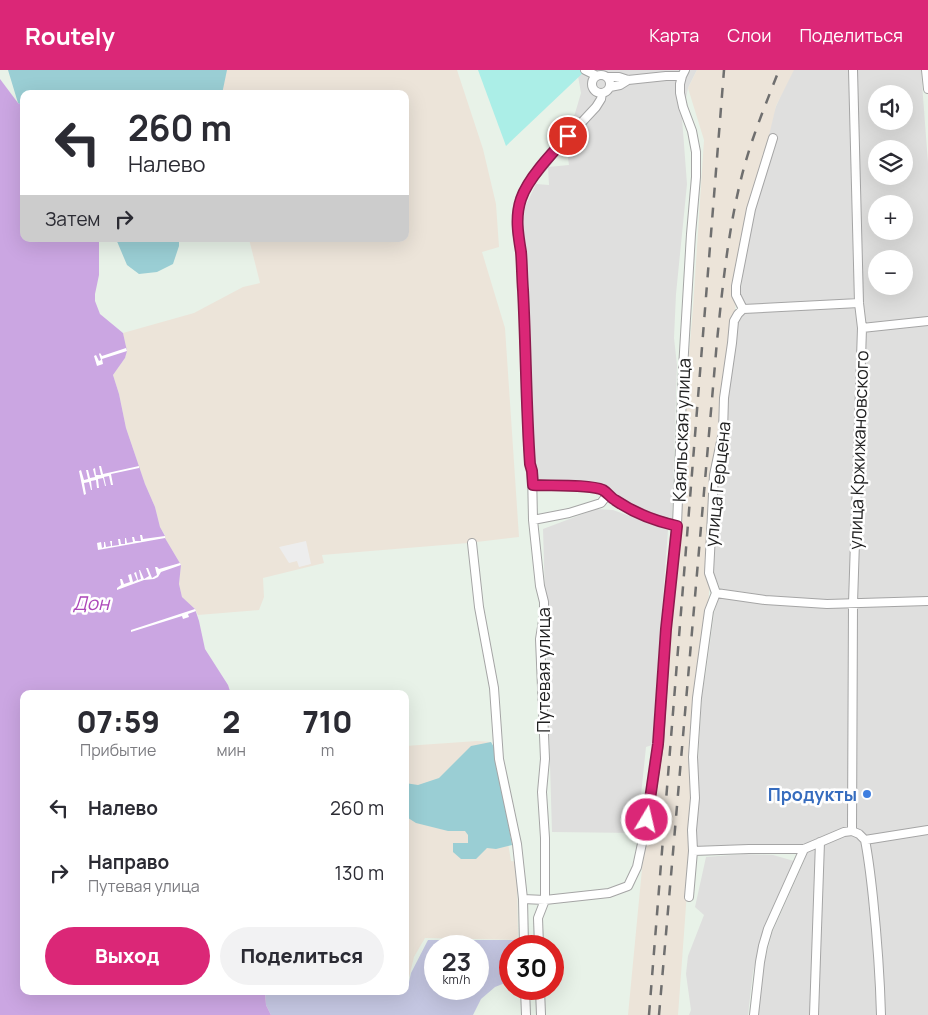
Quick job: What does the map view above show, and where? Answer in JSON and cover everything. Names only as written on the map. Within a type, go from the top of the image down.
[{"type":"street","name":"Путевая улица","points":[[585,70],[597,76],[601,75],[607,78],[619,77],[628,80],[683,73]]},
{"type":"street","name":"улица Кржижановского","points":[[852,831],[853,603],[862,328],[859,304],[853,70]]},
{"type":"street","points":[[926,70],[928,89]]},
{"type":"street","name":"Каяльская улица","points":[[523,898],[545,900],[608,893],[628,886],[637,867],[647,820],[658,744],[666,629],[677,526],[683,370],[696,177],[696,152],[692,131],[680,93],[683,73]]},
{"type":"street","points":[[597,76],[594,79],[593,87],[596,91],[602,93]]},
{"type":"street","points":[[607,78],[610,87]]},
{"type":"street","name":"Путевая улица","points":[[539,935],[538,918],[545,900],[545,838],[542,792],[545,759],[540,640],[544,602],[540,586],[533,520],[533,485],[528,443],[523,289],[517,214],[521,198],[529,183],[555,151],[596,108],[602,93],[610,87],[620,85],[628,80]]},
{"type":"street","points":[[773,138],[751,209],[736,286],[736,295],[743,309],[859,304]]},
{"type":"street","name":"улица Герцена","points":[[716,593],[709,573],[714,475],[723,432],[724,398],[734,321],[743,309]]},
{"type":"street","points":[[862,328],[928,320]]},
{"type":"street","points":[[533,485],[587,487],[603,490],[615,500],[638,513],[656,521],[677,526]]},
{"type":"street","points":[[533,520],[569,514],[593,506],[600,503],[608,494]]},
{"type":"street","points":[[472,543],[479,607],[494,688],[499,759],[517,844],[523,898],[524,935]]},
{"type":"street","points":[[689,897],[695,798],[693,756],[696,698],[709,611],[716,593],[765,600],[827,604],[928,601]]},
{"type":"street","points":[[865,840],[928,830]]},
{"type":"street","points":[[693,851],[804,848],[844,832],[852,831],[865,840],[876,924],[881,1015]]},
{"type":"street","points":[[814,1015],[820,842]]},
{"type":"street","points":[[754,1015],[760,962],[768,929],[804,848]]},
{"type":"street","points":[[525,1000],[526,1015]]},
{"type":"street","points":[[540,1000],[541,1015]]},
{"type":"shaded area","points":[[8,70],[227,70],[223,90],[20,90],[20,104],[18,103]]},
{"type":"shaded area","points":[[209,70],[457,70],[483,149],[496,204],[499,247],[482,252],[505,328],[519,537],[322,555],[324,563],[263,578],[264,597],[259,610],[198,615],[195,609],[182,597],[179,584],[181,565],[160,527],[155,507],[126,428],[113,375],[125,358],[127,351],[123,333],[194,313],[243,287],[260,283],[250,242],[409,242],[409,90],[214,90]]},
{"type":"shaded area","points":[[478,70],[584,70],[585,71],[506,146]]},
{"type":"shaded area","points":[[574,70],[697,70],[688,88],[682,118],[687,184],[676,294],[674,338],[677,365],[672,520],[665,521],[627,504],[607,489],[535,483],[522,236],[525,207],[536,184],[549,185],[548,167],[569,165],[566,144],[581,93],[578,76]]},
{"type":"shaded area","points":[[697,70],[794,70],[776,106],[741,254],[718,470],[678,1015],[628,1015],[644,848],[664,689],[677,495],[693,308],[704,140],[688,88]]},
{"type":"shaded area","points":[[792,70],[921,70],[928,163],[928,1015],[756,1015],[760,980],[772,933],[805,859],[801,846],[696,846],[694,828],[702,694],[714,613],[721,590],[713,572],[711,548],[713,501],[753,208],[770,120]]},
{"type":"shaded area","points":[[117,242],[179,242],[173,264],[157,272],[139,274],[127,265]]},
{"type":"shaded area","points":[[596,509],[613,510],[668,530],[652,745],[646,747],[637,833],[552,832],[543,529]]},
{"type":"shaded area","points":[[306,541],[311,564],[299,567],[297,561],[289,563],[279,547]]},
{"type":"shaded area","points":[[477,741],[491,742],[511,861],[517,862],[518,935],[499,935],[499,940],[489,939],[489,935],[424,935],[424,940],[414,957],[409,978],[409,746]]},
{"type":"shaded area","points":[[491,742],[496,751],[512,845],[496,849],[487,848],[476,859],[461,859],[453,852],[453,843],[468,843],[468,835],[465,831],[448,831],[416,823],[409,819],[409,784],[418,785],[439,778],[471,746]]},
{"type":"shaded area","points":[[744,854],[773,855],[794,861],[763,932],[753,972],[748,1015],[689,1015],[691,1010],[686,974],[688,956],[704,915],[695,907],[706,857]]},
{"type":"shaded area","points":[[489,940],[499,940],[499,985],[489,992]]},
{"type":"shaded area","points":[[424,948],[424,1000],[480,1000],[473,1015],[271,1015],[266,1005],[265,995],[409,995],[411,973]]},
{"type":"water","name":"Дон","points":[[0,79],[20,104],[20,242],[99,242],[99,275],[95,301],[100,314],[123,333],[127,351],[125,358],[113,375],[126,428],[155,507],[160,527],[181,565],[179,584],[182,597],[195,609],[205,649],[230,690],[20,690],[20,995],[265,995],[266,1005],[271,1015],[0,1015]]},
{"type":"pier","points":[[126,348],[127,351],[102,359],[103,364],[97,366],[94,356],[96,355],[99,361],[101,360],[100,353],[102,356]]},
{"type":"pier","points":[[99,466],[101,466],[103,474],[139,466],[139,468],[111,474],[113,485],[111,485],[109,476],[104,477],[106,486],[103,478],[98,479],[99,488],[97,488],[96,480],[91,481],[92,490],[89,482],[84,483],[86,494],[84,495],[79,471],[81,470],[84,480],[88,479],[86,470],[88,470],[90,478],[95,477],[93,469],[95,468],[96,475],[101,475]]},
{"type":"pier","points":[[140,535],[142,535],[143,539],[165,536],[165,538],[98,550],[97,543],[101,542],[102,548],[104,547],[104,542],[106,547],[111,546],[110,541],[112,541],[112,546],[119,545],[118,539],[120,539],[121,544],[125,544],[125,538],[127,543],[133,542],[132,537],[134,537],[135,541],[141,541]]},
{"type":"pier","points":[[180,563],[181,565],[161,572],[154,579],[144,580],[117,590],[121,585],[120,579],[122,579],[124,584],[130,582],[128,575],[131,574],[133,582],[137,580],[134,573],[136,572],[138,580],[141,579],[139,570],[144,579],[149,576],[146,568],[148,568],[152,578],[157,575],[155,567],[159,569]]},
{"type":"pier","points":[[195,609],[196,611],[188,614],[189,617],[183,619],[182,616],[131,632],[131,630]]},
{"type":"railway","points":[[649,1015],[724,70]]},
{"type":"railway","points":[[659,1015],[724,274],[739,186],[757,128],[779,70]]},
{"type":"place","name":"Продукты","points":[[867,794]]},
{"type":"route","points":[[568,136],[529,183],[521,198],[517,214],[523,289],[530,464],[533,485],[587,487],[603,490],[615,500],[638,513],[656,521],[677,526],[666,629],[658,744],[647,820]]}]
